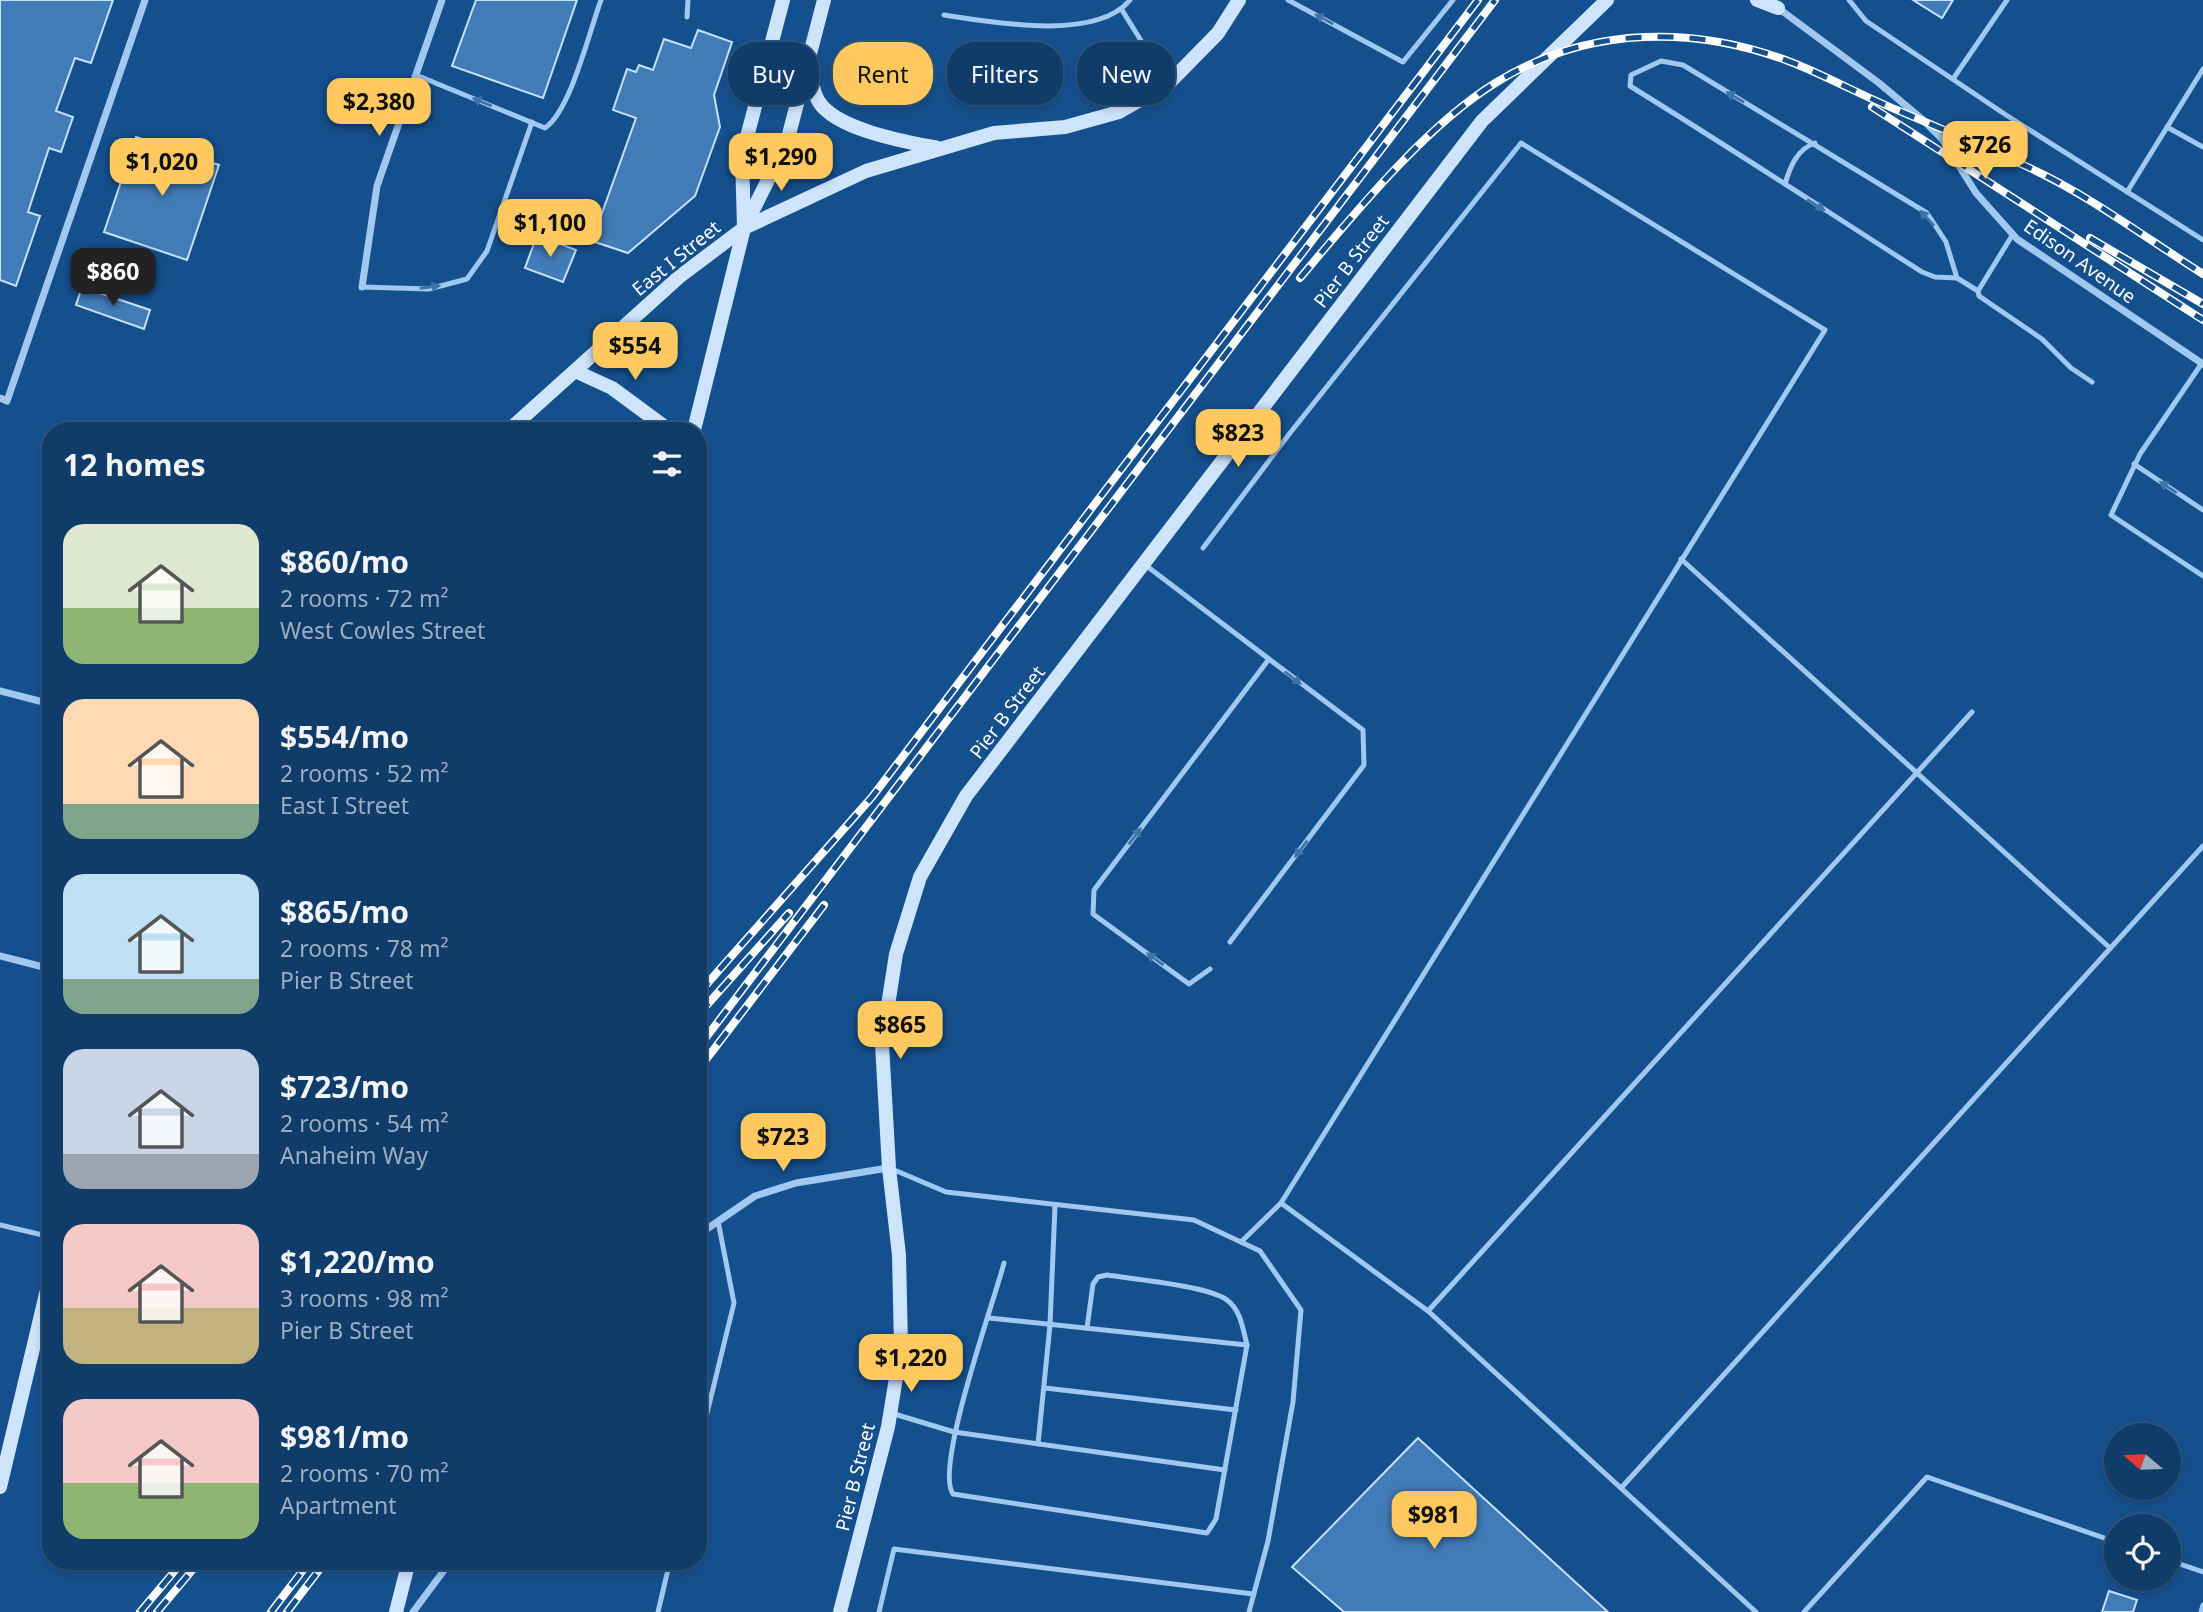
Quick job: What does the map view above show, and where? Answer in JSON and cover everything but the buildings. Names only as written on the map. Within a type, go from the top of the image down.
[{"type":"main road","points":[[744,228],[742,156],[783,0]]},
{"type":"main road","points":[[813,42],[824,0]]},
{"type":"main road","name":"East I Street","points":[[1175,76],[1218,33],[1239,0]]},
{"type":"main road","points":[[1602,3],[1619,0]]},
{"type":"main road","points":[[1757,0],[1774,3]]},
{"type":"main road","name":"Pier B Street","points":[[840,1612],[891,1413],[901,1347],[899,1255],[889,1168],[882,1044],[896,954],[920,877],[967,796],[1482,121],[1602,3]]},
{"type":"main road","points":[[819,103],[850,125],[891,139],[940,149]]},
{"type":"main road","points":[[696,422],[744,228],[787,142],[796,105]]},
{"type":"main road","name":"East I Street","points":[[518,422],[679,276],[744,228],[866,171],[994,133],[1066,127],[1119,112],[1131,105]]},
{"type":"main road","points":[[575,371],[612,388],[658,422]]},
{"type":"main road","points":[[0,1487],[42,1311]]},
{"type":"main road","points":[[396,1612],[407,1570]]},
{"type":"street","points":[[3,400],[145,0]]},
{"type":"street","points":[[362,287],[377,186],[442,0]]},
{"type":"street","name":"Edison Avenue","points":[[1774,3],[1880,83],[1923,120],[1942,139],[1976,193],[2013,234],[2202,364]]},
{"type":"street","points":[[0,691],[42,702]]},
{"type":"street","points":[[0,956],[42,967]]},
{"type":"street","points":[[707,1229],[755,1196],[796,1183],[889,1168]]},
{"type":"street","points":[[412,1612],[445,1570]]},
{"type":"lane","points":[[416,75],[545,128],[554,121],[568,92],[601,0]]},
{"type":"lane","points":[[687,17],[688,0]]},
{"type":"lane","points":[[944,15],[1015,26],[1089,22],[1122,10],[1130,0]]},
{"type":"lane","points":[[1288,0],[1403,62],[1453,0]]},
{"type":"lane","points":[[1849,0],[1866,21],[2203,240]]},
{"type":"lane","points":[[1953,79],[2007,0]]},
{"type":"lane","points":[[1122,10],[1142,42]]},
{"type":"lane","points":[[1958,278],[1946,242],[1927,213],[1815,143],[1683,65],[1661,61],[1631,75],[1630,86],[1923,272],[1935,277],[1958,278],[1978,291],[1981,300],[2042,339],[2071,368],[2092,382]]},
{"type":"lane","points":[[2127,192],[2203,69]]},
{"type":"lane","points":[[362,287],[429,289],[467,279],[487,251],[532,122]]},
{"type":"lane","points":[[2167,127],[2203,147]]},
{"type":"lane","points":[[1203,548],[1290,433],[1521,143],[1825,330],[1281,1203],[1241,1242]]},
{"type":"lane","points":[[1784,184],[1794,160],[1801,151],[1815,143]]},
{"type":"lane","points":[[1978,291],[2013,234]]},
{"type":"lane","points":[[2202,364],[2134,464],[2111,516],[2203,576]]},
{"type":"lane","points":[[2134,464],[2203,510]]},
{"type":"lane","points":[[1681,559],[2110,948]]},
{"type":"lane","points":[[1143,564],[1363,730],[1364,765],[1230,942]]},
{"type":"lane","points":[[1210,969],[1189,984],[1093,914],[1094,890],[1269,659]]},
{"type":"lane","points":[[1428,1311],[1972,712]]},
{"type":"lane","points":[[1622,1487],[2203,846]]},
{"type":"lane","points":[[889,1168],[946,1192],[1194,1220],[1260,1251],[1301,1310],[1293,1402],[1268,1541],[1249,1612]]},
{"type":"lane","points":[[1281,1203],[1428,1311],[1756,1612]]},
{"type":"lane","points":[[1038,1444],[1050,1325],[1055,1206]]},
{"type":"lane","points":[[707,1413],[734,1303],[718,1221]]},
{"type":"lane","points":[[0,1225],[42,1235]]},
{"type":"lane","points":[[1004,1264],[954,1432],[947,1479],[953,1494],[1207,1533],[1213,1527],[1247,1345],[1241,1318],[1228,1300],[1209,1292],[1107,1275],[1098,1277],[1093,1284],[1087,1328]]},
{"type":"lane","points":[[989,1318],[1247,1345]]},
{"type":"lane","points":[[1045,1388],[1236,1410]]},
{"type":"lane","points":[[891,1413],[954,1432],[1224,1470]]},
{"type":"lane","points":[[1804,1612],[1927,1477],[2104,1538]]},
{"type":"lane","points":[[878,1612],[894,1549],[1253,1594]]},
{"type":"lane","points":[[2181,1564],[2203,1572]]},
{"type":"lane","points":[[658,1612],[668,1570]]},
{"type":"lane","points":[[2201,1612],[2203,1605]]},
{"type":"railway","points":[[707,984],[872,797],[1478,0]]},
{"type":"railway","points":[[707,1036],[1495,0]]},
{"type":"railway","points":[[1300,278],[1392,172],[1444,121],[1471,100],[1532,63],[1606,41],[1644,37],[1721,42],[1796,64],[2054,180],[2098,205],[2203,274]]},
{"type":"railway","points":[[1872,107],[2203,320]]},
{"type":"railway","points":[[2090,238],[2203,304]]},
{"type":"railway","points":[[707,1058],[824,905]]},
{"type":"railway","points":[[707,1005],[789,913]]},
{"type":"railway","points":[[140,1612],[175,1570]]},
{"type":"railway","points":[[157,1612],[192,1570]]},
{"type":"railway","points":[[271,1612],[303,1570]]},
{"type":"railway","points":[[287,1612],[319,1570]]}]
